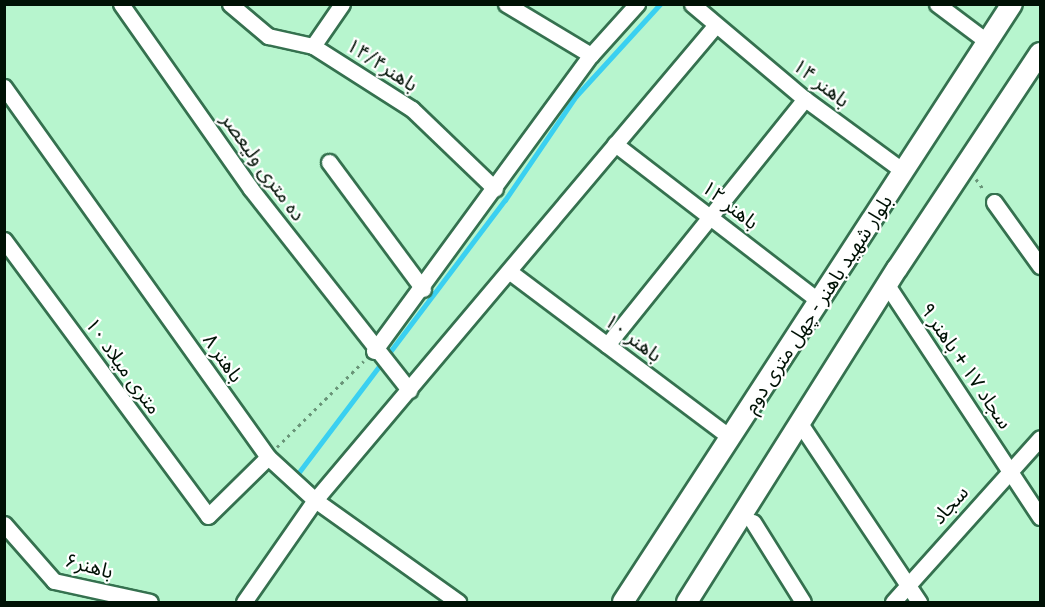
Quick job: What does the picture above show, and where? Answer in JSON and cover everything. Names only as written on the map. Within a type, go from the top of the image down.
[{"type":"street","name":"ده متری ولیعصر","points":[[121,4],[374,351],[409,390]]},
{"type":"street","name":"باهنر۱۴/۴","points":[[230,4],[268,36],[314,46],[412,109],[495,189]]},
{"type":"street","points":[[314,46],[342,4]]},
{"type":"street","points":[[506,4],[591,55]]},
{"type":"street","points":[[374,351],[423,289],[591,55],[638,4]]},
{"type":"street","name":"باهنر ۱۴","points":[[692,4],[715,26],[805,99],[903,171]]},
{"type":"street","points":[[938,4],[985,40]]},
{"type":"street","name":"بلوار شهید باهنر - چهل متری دوم","points":[[623,603],[903,171],[985,40],[1012,4]]},
{"type":"street","points":[[243,603],[315,500],[510,272],[715,26]]},
{"type":"street","points":[[687,603],[887,285],[1041,53]]},
{"type":"street","name":"باهنر ۸","points":[[4,87],[268,457],[315,500],[458,603]]},
{"type":"street","points":[[607,345],[805,99]]},
{"type":"street","name":"باهنر ۱۲","points":[[615,144],[819,301]]},
{"type":"street","points":[[329,162],[423,289]]},
{"type":"street","points":[[994,202],[1041,266]]},
{"type":"street","name":"۱۰ متری میلاد","points":[[4,240],[208,516],[268,457]]},
{"type":"street","name":"باهنر ۱۰","points":[[510,272],[731,438]]},
{"type":"street","name":"سجاد ۱۷ + باهنر ۹","points":[[887,285],[1041,517]]},
{"type":"street","points":[[801,425],[920,603]]},
{"type":"street","name":"سجاد","points":[[893,603],[907,584],[1041,438]]},
{"type":"street","points":[[753,522],[803,603]]},
{"type":"street","name":"باهنر۶","points":[[4,524],[54,581],[150,603]]},
{"type":"path","points":[[965,166],[994,202]]},
{"type":"path","points":[[268,457],[374,351]]},
{"type":"waterway","points":[[299,472],[505,200],[576,96],[660,4]]}]
